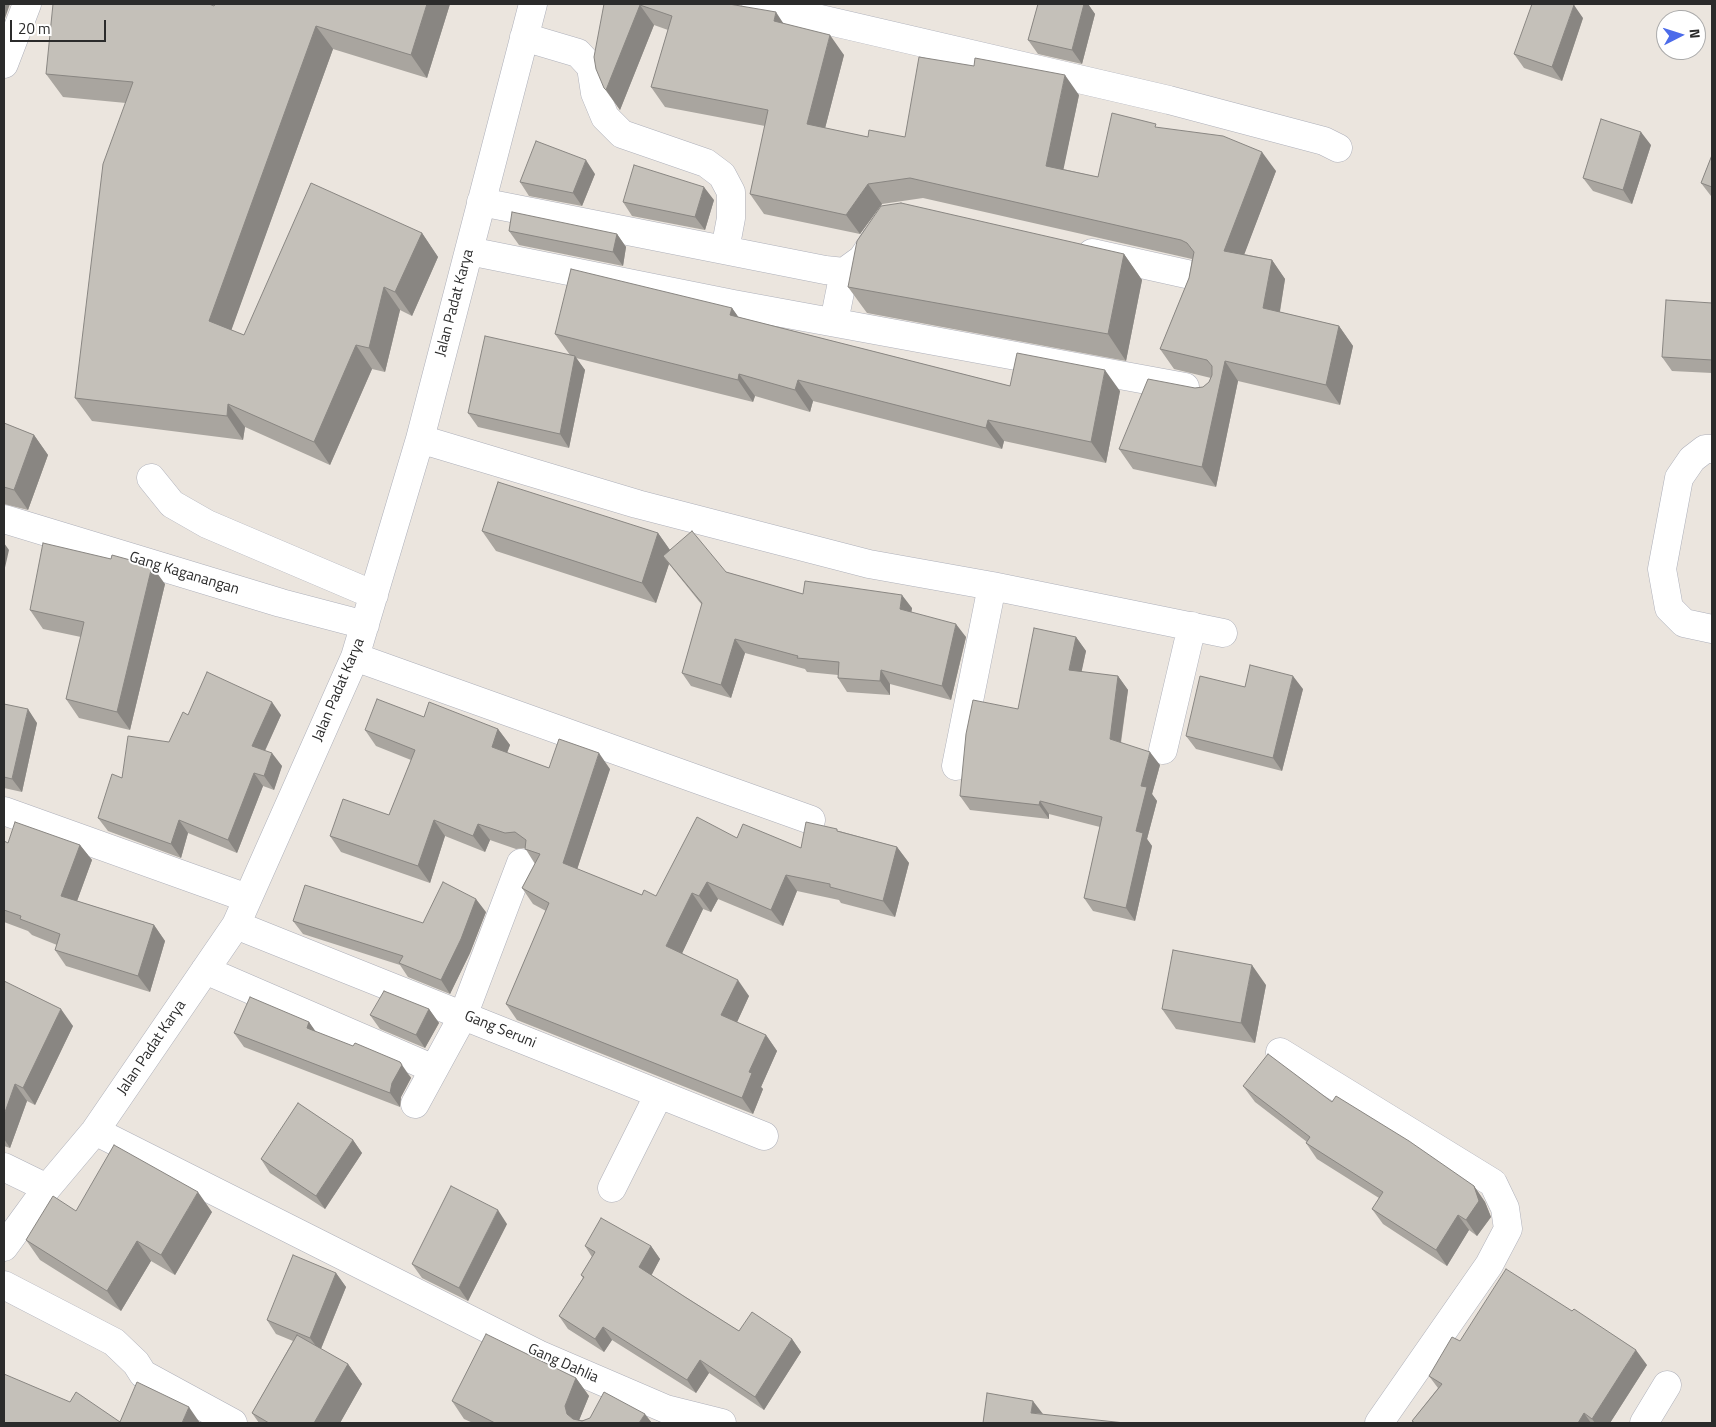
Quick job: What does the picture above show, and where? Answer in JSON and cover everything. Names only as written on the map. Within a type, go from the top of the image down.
[{"type":"street","points":[[4,64],[27,4]]},
{"type":"street","name":"Jalan Padat Karya","points":[[4,1247],[47,1188],[95,1131],[236,926],[355,657],[420,439],[533,4]]},
{"type":"street","points":[[756,4],[1169,100],[1324,141],[1338,148]]},
{"type":"street","points":[[524,37],[578,53],[591,67],[594,93],[605,118],[622,134],[706,163],[722,175],[731,192],[731,218],[725,250]]},
{"type":"street","points":[[481,202],[844,272]]},
{"type":"street","points":[[834,322],[844,272],[862,259],[890,216]]},
{"type":"street","points":[[1065,246],[1191,275]]},
{"type":"street","points":[[468,251],[834,322],[1211,392]]},
{"type":"street","points":[[420,439],[637,504],[869,564],[992,586],[1223,633]]},
{"type":"street","points":[[1712,449],[1705,449],[1692,459],[1679,478],[1662,569],[1669,608],[1684,623],[1712,629]]},
{"type":"street","points":[[151,478],[172,504],[206,524],[374,595]]},
{"type":"street","name":"Gang Kaganangan","points":[[4,519],[281,603],[365,625]]},
{"type":"street","points":[[956,766],[992,586]]},
{"type":"street","points":[[1163,750],[1192,626]]},
{"type":"street","points":[[355,657],[811,820]]},
{"type":"street","points":[[4,811],[247,898]]},
{"type":"street","points":[[415,1104],[463,1016],[521,863]]},
{"type":"street","name":"Gang Seruni","points":[[236,926],[764,1136]]},
{"type":"street","points":[[205,970],[434,1069]]},
{"type":"street","points":[[1280,1052],[1492,1183],[1505,1208],[1508,1229],[1489,1265],[1379,1423]]},
{"type":"street","points":[[612,1188],[658,1094]]},
{"type":"street","name":"Gang Dahlia","points":[[95,1131],[538,1354],[606,1397],[722,1423]]},
{"type":"street","points":[[4,1167],[47,1188]]},
{"type":"street","points":[[4,1285],[114,1342],[136,1363],[143,1374],[233,1423]]},
{"type":"street","points":[[1644,1423],[1667,1384]]},
{"type":"building","points":[[53,4],[209,4],[214,6],[215,4],[427,4],[411,55],[316,26],[209,321],[244,335],[311,183],[422,233],[395,292],[384,287],[369,348],[356,345],[314,442],[228,404],[227,416],[75,398],[103,164],[133,82],[46,74]]},
{"type":"building","points":[[604,4],[729,4],[776,12],[774,21],[830,35],[807,124],[868,137],[869,130],[905,137],[919,57],[974,66],[975,58],[1065,75],[1046,166],[1098,177],[1112,113],[1156,124],[1155,127],[1223,136],[1262,152],[1224,251],[1272,260],[1263,308],[1339,326],[1326,385],[1225,361],[1202,467],[1119,449],[1148,379],[1195,388],[1203,387],[1209,382],[1212,375],[1212,366],[1207,360],[1160,349],[1189,278],[1194,252],[1187,243],[1181,240],[910,178],[868,184],[846,215],[750,194],[768,110],[651,87],[672,16],[640,5],[606,90],[596,69],[594,57]]},
{"type":"building","points":[[1038,4],[1084,4],[1072,50],[1028,40]]},
{"type":"building","points":[[1532,4],[1574,5],[1552,67],[1514,54]]},
{"type":"building","points":[[1601,119],[1641,132],[1623,190],[1583,178]]},
{"type":"building","points":[[536,141],[586,160],[573,193],[520,182]]},
{"type":"building","points":[[1712,155],[1712,187],[1701,183]]},
{"type":"building","points":[[634,165],[704,187],[695,217],[623,202]]},
{"type":"building","points":[[901,203],[1124,254],[1108,334],[848,287],[857,241],[881,206]]},
{"type":"building","points":[[512,212],[617,234],[613,252],[509,231]]},
{"type":"building","points":[[571,269],[732,308],[730,315],[1010,386],[1017,353],[1105,370],[1091,442],[988,420],[986,428],[798,380],[795,390],[739,374],[738,380],[555,334]]},
{"type":"building","points":[[1666,300],[1712,303],[1712,360],[1662,357]]},
{"type":"building","points":[[485,336],[575,356],[560,434],[468,413]]},
{"type":"building","points":[[4,423],[34,435],[14,490],[4,487]]},
{"type":"building","points":[[498,482],[658,533],[642,583],[482,531]]},
{"type":"building","points":[[692,531],[726,572],[803,594],[805,581],[902,595],[900,609],[956,624],[942,686],[881,670],[880,681],[838,678],[839,662],[797,658],[798,656],[735,639],[721,685],[682,673],[702,603],[663,556]]},
{"type":"building","points":[[43,543],[111,559],[112,555],[152,566],[117,712],[66,699],[84,622],[30,610]]},
{"type":"building","points":[[1034,628],[1076,637],[1069,670],[1118,676],[1110,739],[1150,752],[1141,786],[1147,787],[1136,831],[1143,833],[1126,908],[1084,898],[1102,817],[1040,801],[1039,805],[960,796],[966,734],[973,700],[1018,709]]},
{"type":"building","points":[[1250,665],[1293,676],[1273,758],[1186,736],[1200,676],[1245,687]]},
{"type":"building","points":[[207,672],[272,702],[252,746],[272,753],[264,776],[254,773],[228,840],[179,820],[171,844],[98,818],[112,774],[122,778],[128,736],[169,742],[183,712],[188,715]]},
{"type":"building","points":[[377,699],[424,717],[429,702],[498,729],[492,747],[549,768],[559,739],[599,753],[563,863],[642,895],[644,890],[656,896],[697,817],[737,838],[743,824],[801,848],[806,822],[897,847],[883,901],[830,887],[830,884],[786,875],[771,910],[707,882],[699,896],[692,893],[666,946],[738,980],[721,1015],[766,1035],[749,1072],[752,1073],[742,1098],[506,1004],[549,903],[522,888],[540,854],[525,849],[526,840],[515,832],[505,833],[478,824],[473,836],[434,820],[418,866],[330,836],[343,799],[389,815],[415,750],[365,730]]},
{"type":"building","points":[[4,704],[28,709],[12,779],[4,777]]},
{"type":"building","points":[[15,822],[80,845],[61,896],[154,925],[138,976],[55,950],[60,934],[20,919],[21,916],[4,910],[4,841],[8,843]]},
{"type":"building","points":[[443,882],[476,899],[461,939],[441,980],[399,963],[403,956],[293,921],[305,885],[423,923]]},
{"type":"building","points":[[1173,950],[1252,965],[1241,1023],[1162,1009]]},
{"type":"building","points":[[4,981],[61,1009],[23,1088],[15,1084],[4,1115]]},
{"type":"building","points":[[384,991],[429,1009],[416,1035],[370,1015]]},
{"type":"building","points":[[250,997],[309,1022],[307,1028],[353,1046],[355,1043],[400,1062],[402,1065],[392,1083],[390,1093],[234,1033]]},
{"type":"building","points":[[1268,1054],[1332,1102],[1336,1096],[1409,1141],[1474,1186],[1479,1201],[1466,1220],[1458,1215],[1436,1250],[1372,1209],[1383,1192],[1306,1143],[1310,1137],[1243,1086]]},
{"type":"building","points":[[298,1103],[353,1140],[316,1196],[261,1159]]},
{"type":"building","points":[[114,1145],[198,1192],[161,1255],[137,1241],[107,1291],[26,1240],[53,1196],[76,1211]]},
{"type":"building","points":[[451,1186],[498,1210],[459,1288],[412,1264]]},
{"type":"building","points":[[601,1218],[651,1246],[639,1267],[685,1297],[739,1331],[752,1312],[792,1339],[755,1397],[700,1360],[687,1380],[603,1327],[595,1339],[559,1316],[584,1277],[581,1275],[595,1252],[585,1246]]},
{"type":"building","points":[[293,1255],[336,1273],[310,1338],[267,1320]]},
{"type":"building","points":[[1506,1269],[1572,1311],[1574,1309],[1636,1350],[1592,1419],[1584,1413],[1578,1423],[1415,1423],[1412,1421],[1442,1384],[1429,1376],[1452,1337],[1460,1341]]},
{"type":"building","points":[[486,1334],[576,1378],[565,1406],[567,1414],[573,1419],[582,1421],[590,1418],[604,1392],[645,1414],[639,1423],[495,1423],[452,1401]]},
{"type":"building","points":[[297,1335],[348,1364],[314,1423],[269,1423],[252,1413]]},
{"type":"building","points":[[4,1374],[70,1402],[76,1392],[120,1422],[137,1382],[189,1407],[182,1423],[4,1423]]},
{"type":"building","points":[[987,1393],[1033,1401],[1031,1413],[1125,1423],[983,1423]]}]
